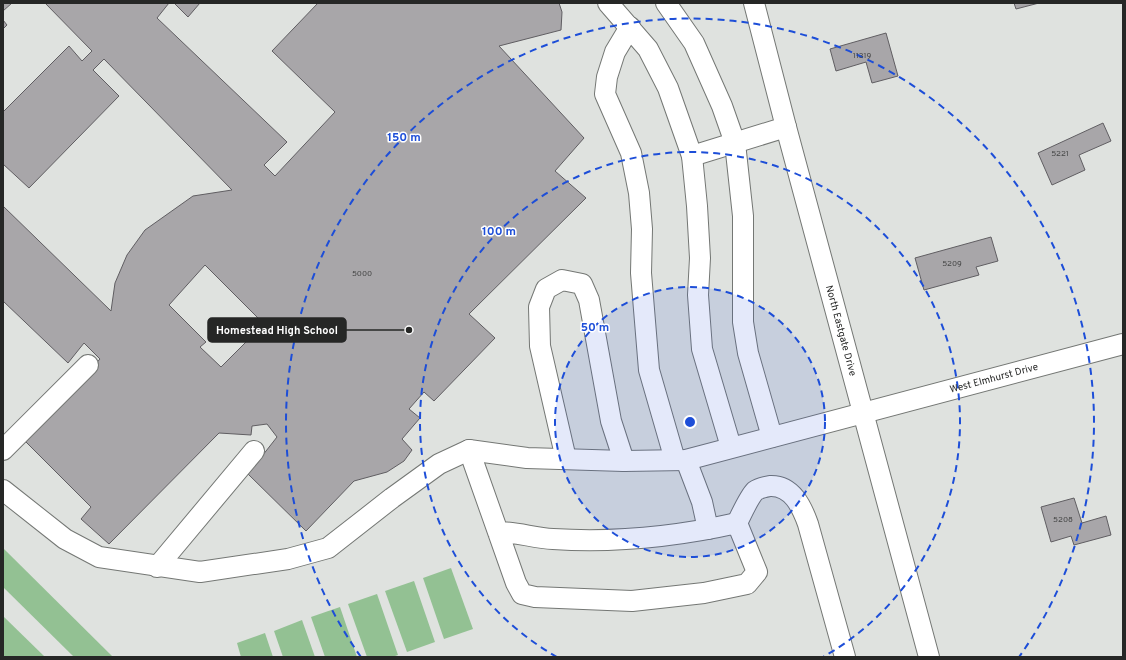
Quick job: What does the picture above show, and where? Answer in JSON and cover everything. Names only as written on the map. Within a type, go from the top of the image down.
[{"type":"street","points":[[608,3],[648,49],[668,88],[692,156],[698,206],[700,258],[698,295],[702,349],[731,447]]},
{"type":"street","points":[[666,3],[694,43],[722,106],[736,143],[743,216],[744,322],[748,353],[772,437]]},
{"type":"street","name":"North Eastgate Drive","points":[[754,3],[929,657]]},
{"type":"street","points":[[630,27],[615,52],[607,77],[605,94],[633,160],[639,193],[642,229],[641,273],[649,370],[680,460],[702,502],[708,529]]},
{"type":"street","points":[[692,156],[786,127]]},
{"type":"street","points":[[566,459],[540,346],[539,307],[546,289],[562,280],[582,284],[589,300],[611,421],[624,461]]},
{"type":"street","name":"West Elmhurst Drive","points":[[469,450],[527,458],[624,461],[680,460],[1123,344]]},
{"type":"street","points":[[3,450],[88,365]]},
{"type":"street","points":[[3,490],[65,539],[99,557],[157,567],[200,572],[288,559],[328,548],[392,498],[440,464],[469,450],[516,582],[522,594],[535,597],[632,601],[704,593],[747,584],[757,572],[737,523]]},
{"type":"street","points":[[157,567],[254,451]]},
{"type":"street","points":[[498,532],[515,532],[551,539],[608,541],[666,537],[737,523],[755,491],[764,487],[775,486],[789,492],[802,506],[845,657]]},
{"type":"green space","points":[[3,548],[113,657],[74,657],[3,587]]},
{"type":"green space","points":[[451,568],[473,629],[444,639],[423,578]]},
{"type":"green space","points":[[414,581],[435,642],[407,652],[385,591]]},
{"type":"green space","points":[[377,594],[398,655],[392,657],[367,657],[348,604]]},
{"type":"green space","points":[[340,607],[357,657],[325,657],[311,617]]},
{"type":"green space","points":[[3,616],[45,657],[3,657]]},
{"type":"green space","points":[[302,620],[315,657],[283,657],[274,631]]},
{"type":"green space","points":[[265,633],[273,657],[241,657],[237,643]]},
{"type":"building","points":[[3,3],[12,3],[3,11]]},
{"type":"building","points":[[45,3],[169,3],[157,18],[287,142],[264,165],[275,176],[335,112],[272,51],[318,3],[559,3],[562,12],[561,30],[499,46],[584,138],[555,171],[586,198],[469,314],[495,338],[434,401],[424,392],[409,409],[420,418],[402,439],[412,450],[404,461],[387,472],[354,481],[306,531],[248,474],[277,437],[267,424],[252,426],[251,435],[219,433],[109,544],[81,519],[91,507],[25,441],[100,359],[84,343],[68,363],[3,301],[3,206],[111,311],[115,283],[127,255],[145,230],[193,196],[232,190],[104,59],[93,70],[119,96],[29,188],[3,164],[3,112],[69,46],[82,61],[92,51]],"holes":[[[205,265],[264,324],[221,367],[200,347],[206,342],[169,305]]]},
{"type":"building","points":[[174,3],[200,3],[188,17]]},
{"type":"building","points":[[1014,3],[1039,3],[1016,9]]},
{"type":"building","points":[[3,20],[7,25],[3,29]]},
{"type":"building","points":[[886,33],[898,76],[872,83],[866,62],[836,71],[830,49]]},
{"type":"building","points":[[1103,123],[1111,141],[1079,155],[1085,170],[1052,185],[1038,153]]},
{"type":"building","points":[[991,237],[998,261],[976,267],[979,275],[924,290],[915,258]]},
{"type":"building","points":[[1074,498],[1082,523],[1106,516],[1111,535],[1074,545],[1071,536],[1051,542],[1041,507]]},
{"type":"place","name":"Homestead High School","points":[[409,330]]}]
